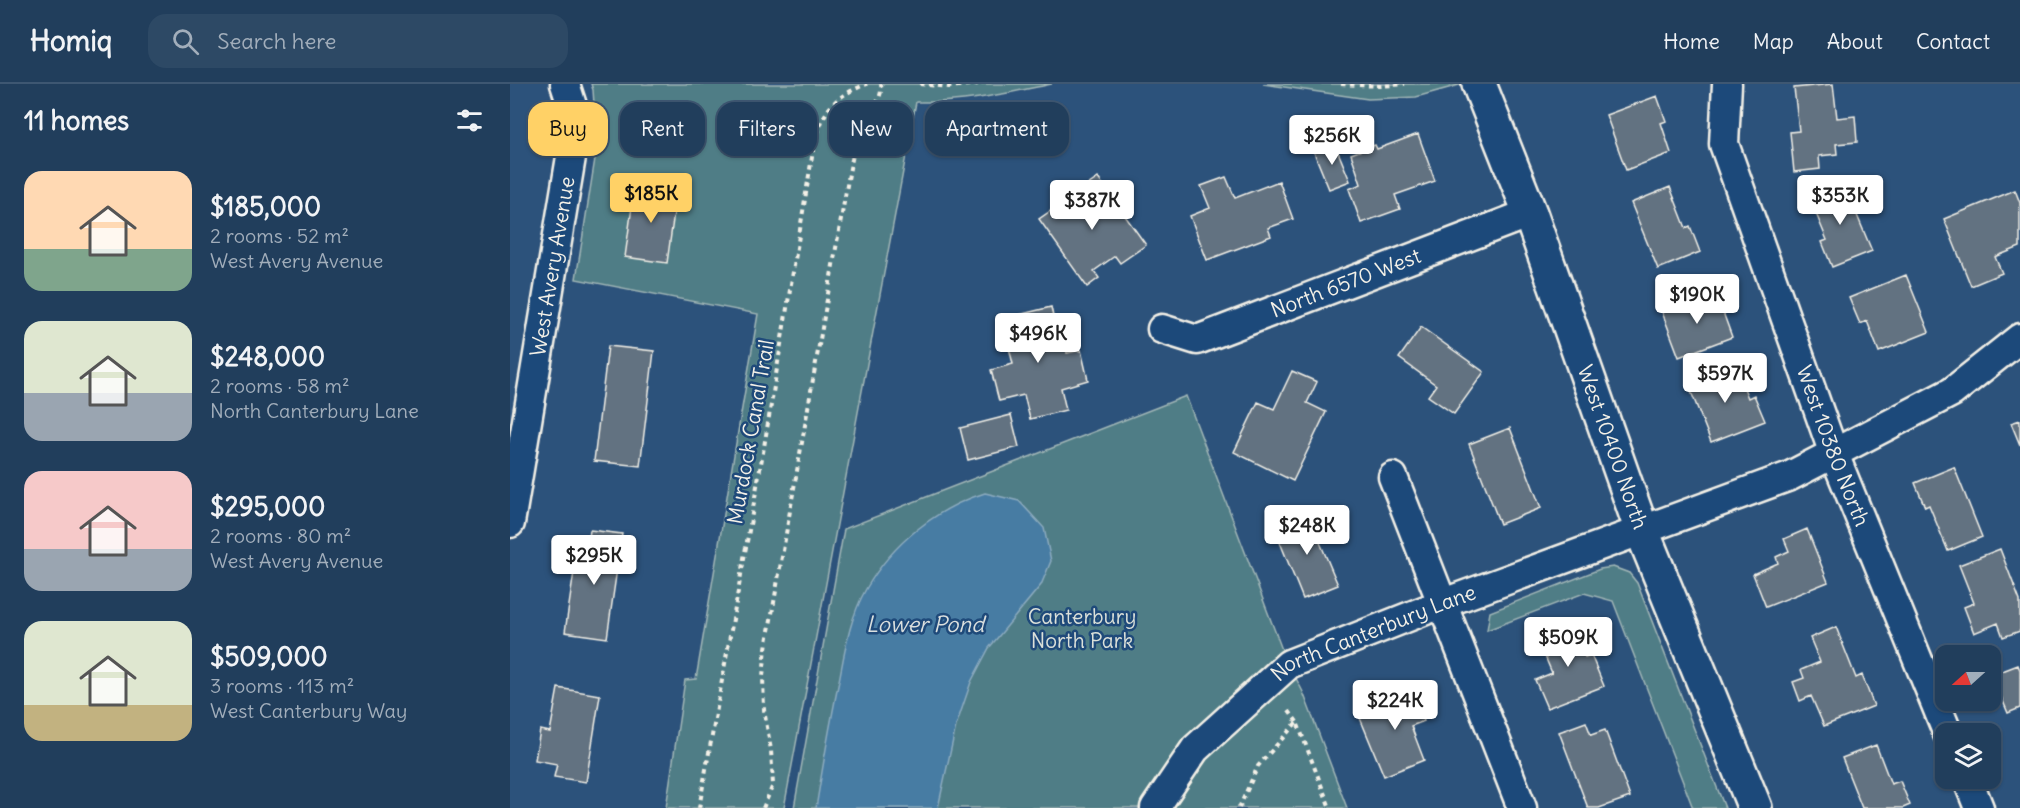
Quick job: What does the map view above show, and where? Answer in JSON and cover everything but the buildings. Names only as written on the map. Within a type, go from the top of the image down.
[{"type":"street","name":"West Avery Avenue","points":[[510,523],[513,491],[577,121],[565,84]]},
{"type":"street","name":"West 10400 North","points":[[1479,84],[1530,213],[1642,531],[1755,808]]},
{"type":"street","name":"West 10380 North","points":[[1727,84],[1724,144],[1834,454],[1944,723]]},
{"type":"street","name":"North 6570 West","points":[[1162,329],[1197,340],[1530,213]]},
{"type":"street","name":"North Canterbury Lane","points":[[1155,808],[1195,749],[1289,664],[1441,604],[1790,476],[1952,392],[2020,338]]},
{"type":"street","points":[[1393,477],[1522,808]]},
{"type":"street","points":[[1971,789],[1979,808]]},
{"type":"path","name":"Murdock Canal Trail","points":[[699,808],[764,447],[813,151],[821,122],[829,108],[848,92],[865,84]]},
{"type":"path","points":[[763,808],[772,785],[771,750],[764,710],[766,648],[850,168],[864,119],[876,105],[882,91],[882,84]]},
{"type":"path","points":[[920,84],[949,87],[978,84]]},
{"type":"path","points":[[1341,84],[1364,86],[1405,84]]},
{"type":"path","points":[[1289,711],[1297,722],[1330,808]]},
{"type":"path","points":[[1239,808],[1258,766],[1297,722]]},
{"type":"green space","points":[[591,84],[1052,84],[968,99],[916,102],[913,118],[913,102],[829,102],[829,156],[906,156],[784,808],[666,808],[685,680],[696,679],[758,314],[576,279],[595,156],[608,156],[608,102],[594,102]]},
{"type":"green space","points":[[1263,84],[1459,85],[1416,97],[1368,99]]},
{"type":"green space","name":"Canterbury North Park","points":[[1186,396],[1284,655],[1303,692],[1347,808],[794,808],[844,529]]},
{"type":"green space","points":[[1613,567],[1629,573],[1637,583],[1725,808],[1693,808],[1613,601],[1584,593],[1487,630],[1490,612],[1600,569]]},
{"type":"water","name":"Lower Pond","points":[[985,493],[1019,501],[1044,528],[1051,561],[1041,585],[989,648],[971,682],[956,726],[938,808],[816,808],[846,646],[860,600],[889,557],[917,530],[949,508]]}]
